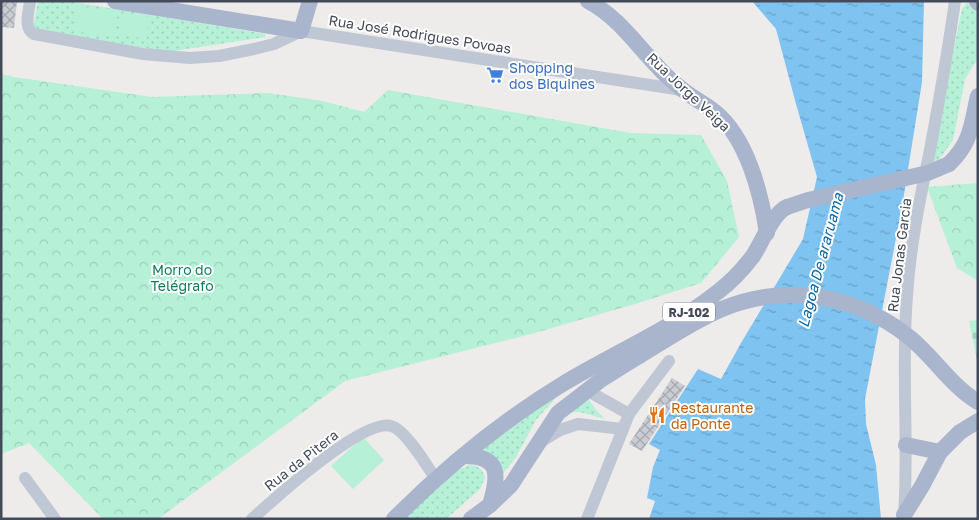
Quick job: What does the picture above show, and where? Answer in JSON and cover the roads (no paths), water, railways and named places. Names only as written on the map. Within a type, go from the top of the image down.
[{"type":"main road","points":[[115,1],[301,31],[310,1]]},
{"type":"main road","name":"Rua Jorge Veiga","points":[[588,1],[613,18],[682,90],[714,112],[731,129],[743,150],[756,184],[767,233]]},
{"type":"main road","points":[[756,184],[771,200],[786,207],[808,200],[928,173],[949,164],[964,148],[969,138],[978,96]]},
{"type":"main road","name":"RJ-102","points":[[394,519],[435,478],[493,431],[565,383],[703,303],[737,275],[753,255],[774,219],[786,207]]},
{"type":"main road","name":"RJ-102","points":[[471,519],[490,505],[511,485],[558,413],[567,405],[602,379],[639,356],[722,309],[757,298],[781,294],[808,295],[832,298],[853,304],[886,321],[907,335],[965,393],[978,402]]},
{"type":"main road","points":[[565,383],[588,391]]},
{"type":"main road","points":[[903,517],[940,452],[960,432],[978,421]]},
{"type":"main road","points":[[906,445],[940,452]]},
{"type":"main road","points":[[464,456],[480,456],[489,461],[492,466],[495,473],[496,486],[490,505]]},
{"type":"street","points":[[30,1],[27,28],[34,34],[165,57],[200,57],[254,49],[280,42],[301,31]]},
{"type":"street","name":"Rua Jonas Garcia","points":[[903,517],[906,445],[905,355],[907,295],[919,206],[946,63],[955,1]]},
{"type":"street","name":"Rua José Rodrigues Povoas","points":[[301,31],[682,90]]},
{"type":"street","points":[[587,519],[629,414],[669,361]]},
{"type":"street","points":[[588,391],[629,414]]},
{"type":"street","points":[[538,443],[560,430],[578,424],[623,429]]},
{"type":"street","name":"Rua da Pitera","points":[[252,519],[292,483],[334,451],[372,430],[386,425],[400,431],[435,478]]},
{"type":"street","points":[[26,478],[55,519]]},
{"type":"water","name":"Lagoa De araruama","points":[[752,1],[924,1],[922,82],[902,207],[865,399],[866,424],[876,465],[881,519],[649,519],[655,501],[647,498],[653,467],[660,450],[649,444],[698,369],[721,379],[803,239],[817,177],[776,29]]},
{"type":"place","name":"Shopping dos Biquines","points":[[495,75]]},
{"type":"place","name":"Restaurante da Ponte","points":[[657,415]]},
{"type":"park label","name":"Morro do Telégrafo","points":[[182,278]]}]
